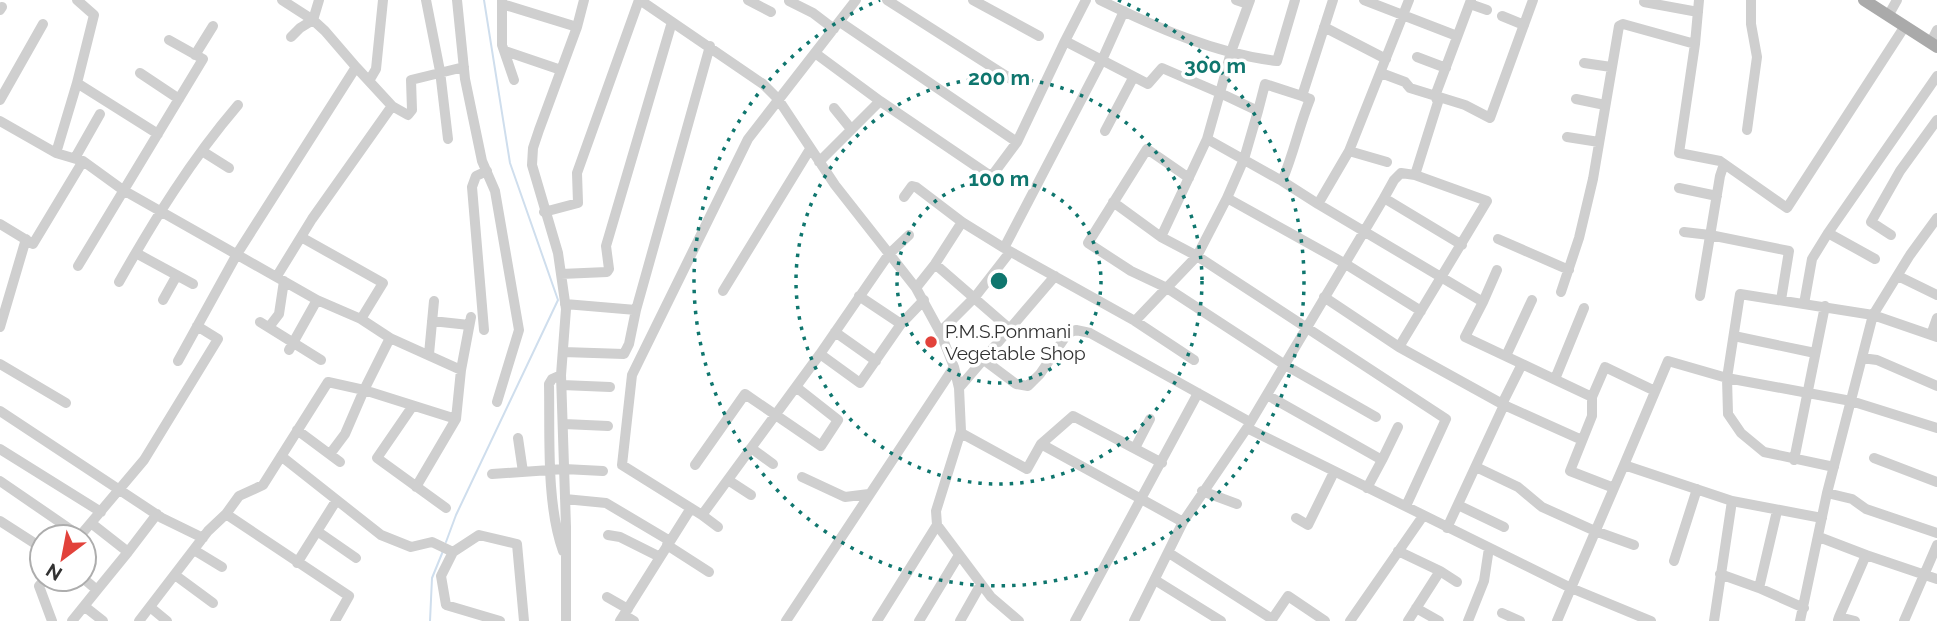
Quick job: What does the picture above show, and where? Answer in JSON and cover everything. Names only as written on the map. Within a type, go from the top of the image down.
[{"type":"main road","points":[[1864,0],[1905,26],[1935,40]]},
{"type":"street","points":[[56,153],[94,15],[77,0]]},
{"type":"street","points":[[282,0],[313,20],[392,106],[408,115],[412,110],[411,80],[464,67]]},
{"type":"street","points":[[291,37],[313,20],[320,0]]},
{"type":"street","points":[[369,81],[376,69],[383,0]]},
{"type":"street","points":[[426,0],[440,71],[449,139]]},
{"type":"street","points":[[457,0],[464,67],[482,161],[495,191],[519,330],[497,402]]},
{"type":"street","points":[[566,621],[561,380],[565,304],[558,253],[532,166],[533,148],[577,27],[584,0]]},
{"type":"street","points":[[544,212],[578,203],[577,173],[640,0],[763,85],[778,99],[819,162],[916,288],[940,332],[959,388],[961,433],[936,511],[937,525],[991,597],[1019,621]]},
{"type":"street","points":[[748,0],[771,12]]},
{"type":"street","points":[[718,527],[702,514],[622,466],[632,375],[748,139],[856,0]]},
{"type":"street","points":[[887,0],[1014,81]]},
{"type":"street","points":[[973,0],[988,4],[1039,36]]},
{"type":"street","points":[[815,53],[989,175],[994,173],[1017,142],[1086,0]]},
{"type":"street","points":[[1100,0],[1152,24],[1231,52],[1254,59],[1277,61],[1294,0]]},
{"type":"street","points":[[1161,237],[1207,139],[1231,52],[1249,2],[1236,0]]},
{"type":"street","points":[[1302,96],[1333,0]]},
{"type":"street","points":[[1364,0],[1402,17],[1457,36]]},
{"type":"street","points":[[1318,204],[1349,151],[1409,0]]},
{"type":"street","points":[[1381,73],[1405,82],[1410,88],[1465,105],[1490,118],[1533,0]]},
{"type":"street","points":[[1699,0],[1679,153],[1720,160],[1787,208],[1905,26]]},
{"type":"street","points":[[1747,130],[1758,57],[1751,24],[1751,0]]},
{"type":"street","points":[[1888,16],[1897,0]]},
{"type":"street","points":[[789,1],[837,26],[1017,142]]},
{"type":"street","points":[[514,80],[502,45],[502,2],[577,27]]},
{"type":"street","points":[[1415,175],[1438,102],[1435,96],[1471,2],[1487,10]]},
{"type":"street","points":[[1644,2],[1698,12]]},
{"type":"street","points":[[940,332],[975,297],[1007,250],[1124,12]]},
{"type":"street","points":[[1502,16],[1524,25]]},
{"type":"street","points":[[561,274],[607,272],[609,269],[606,246],[672,22]]},
{"type":"street","points":[[1562,292],[1593,179],[1619,26],[1623,23],[1695,44]]},
{"type":"street","points":[[0,100],[43,24]]},
{"type":"street","points":[[195,55],[213,26]]},
{"type":"street","points":[[1324,27],[1386,59]]},
{"type":"street","points":[[78,266],[203,59],[169,40]]},
{"type":"street","points":[[1065,41],[1148,84],[1161,68],[1258,111]]},
{"type":"street","points":[[563,352],[624,354],[629,344],[636,310],[710,46]]},
{"type":"street","points":[[505,51],[561,70]]},
{"type":"street","points":[[1418,57],[1446,68]]},
{"type":"street","points":[[1584,63],[1611,67]]},
{"type":"street","points":[[178,361],[237,254],[356,67]]},
{"type":"street","points":[[140,73],[179,99]]},
{"type":"street","points":[[1804,304],[1812,259],[1937,76]]},
{"type":"street","points":[[1105,131],[1133,78]]},
{"type":"street","points":[[77,83],[158,134]]},
{"type":"street","points":[[1135,321],[1196,256],[1244,159],[1265,85],[1310,99],[1296,134],[1296,149],[1282,181]]},
{"type":"street","points":[[1576,99],[1605,105]]},
{"type":"street","points":[[819,162],[880,101]]},
{"type":"street","points":[[119,282],[160,210],[238,105]]},
{"type":"street","points":[[321,359],[291,346],[265,325],[279,314],[281,278],[301,237],[392,106]]},
{"type":"street","points":[[834,108],[851,129]]},
{"type":"street","points":[[0,225],[33,244],[100,114]]},
{"type":"street","points":[[1891,235],[1871,222],[1900,171],[1937,120]]},
{"type":"street","points":[[0,121],[56,153],[79,159],[123,190],[317,300],[361,319],[390,338],[461,370]]},
{"type":"street","points":[[1567,137],[1599,142]]},
{"type":"street","points":[[1207,139],[1483,302]]},
{"type":"street","points":[[723,291],[810,149]]},
{"type":"street","points":[[1189,178],[1147,149],[1088,243],[1131,271],[1167,288],[1285,365],[1376,417]]},
{"type":"street","points":[[202,151],[229,168]]},
{"type":"street","points":[[1349,151],[1387,162]]},
{"type":"street","points":[[1700,296],[1724,164]]},
{"type":"street","points":[[484,330],[472,187],[476,176],[487,171]]},
{"type":"street","points":[[1134,621],[1183,522],[1249,425],[1394,180],[1401,173],[1415,175],[1487,201],[1399,347]]},
{"type":"street","points":[[904,197],[912,186],[916,187],[962,222],[1135,321],[1194,360]]},
{"type":"street","points":[[1679,188],[1717,196]]},
{"type":"street","points":[[1227,198],[1344,263],[1421,312]]},
{"type":"street","points":[[1384,198],[1462,244]]},
{"type":"street","points":[[1113,202],[1161,237],[1196,256],[1446,419],[1406,506]]},
{"type":"street","points":[[1800,621],[1827,493],[1872,315],[1937,218]]},
{"type":"street","points":[[916,288],[962,222]]},
{"type":"street","points":[[1684,232],[1789,251],[1781,300]]},
{"type":"street","points":[[1828,233],[1875,259]]},
{"type":"street","points":[[702,514],[820,354],[888,254],[909,235]]},
{"type":"street","points":[[301,237],[383,283],[361,319]]},
{"type":"street","points":[[0,327],[26,239]]},
{"type":"street","points":[[1498,239],[1569,270]]},
{"type":"street","points":[[136,253],[192,284]]},
{"type":"street","points":[[935,264],[1011,330]]},
{"type":"street","points":[[1497,270],[1465,337],[1592,397]]},
{"type":"street","points":[[163,300],[177,275]]},
{"type":"street","points":[[959,388],[1055,276]]},
{"type":"street","points":[[1898,276],[1937,295]]},
{"type":"street","points":[[1834,467],[1765,452],[1741,433],[1728,414],[1727,378],[1740,294],[1872,315],[1934,336],[1937,318]]},
{"type":"street","points":[[859,296],[901,324]]},
{"type":"street","points":[[1324,298],[1399,347],[1503,404],[1582,440]]},
{"type":"street","points":[[291,346],[317,300]]},
{"type":"street","points":[[820,354],[860,383],[901,324],[924,300]]},
{"type":"street","points":[[1506,356],[1532,300]]},
{"type":"street","points":[[429,354],[434,301]]},
{"type":"street","points":[[565,304],[636,310]]},
{"type":"street","points":[[1794,460],[1825,306]]},
{"type":"street","points":[[1555,379],[1584,308]]},
{"type":"street","points":[[416,487],[456,419],[470,321],[432,321]]},
{"type":"street","points":[[91,523],[144,460],[218,339],[197,327]]},
{"type":"street","points":[[984,360],[1017,384],[1028,386],[1040,374],[1068,332],[1076,330],[1090,333],[1334,472],[1571,588],[1651,621]]},
{"type":"street","points":[[835,332],[876,361]]},
{"type":"street","points":[[1734,336],[1815,353]]},
{"type":"street","points":[[330,454],[345,433],[390,338]]},
{"type":"street","points":[[1862,358],[1877,360],[1937,386]]},
{"type":"street","points":[[1557,621],[1668,361],[1727,378],[1850,401],[1937,428]]},
{"type":"street","points":[[0,364],[66,403]]},
{"type":"street","points":[[1447,527],[1522,364]]},
{"type":"street","points":[[786,621],[954,367]]},
{"type":"street","points":[[1614,488],[1570,471],[1592,416],[1592,397],[1605,367],[1655,391]]},
{"type":"street","points":[[566,560],[560,542],[551,470],[549,384],[552,379],[610,387]]},
{"type":"street","points":[[139,621],[239,496],[263,485],[328,382],[364,390],[456,419]]},
{"type":"street","points":[[695,465],[745,394],[821,446],[838,420],[796,387]]},
{"type":"street","points":[[1075,621],[1198,393]]},
{"type":"street","points":[[1267,395],[1382,460]]},
{"type":"street","points":[[412,407],[377,458],[446,509]]},
{"type":"street","points":[[0,411],[157,514],[203,538]]},
{"type":"street","points":[[961,433],[1027,469],[1041,444],[1073,416],[1162,463]]},
{"type":"street","points":[[1135,447],[1150,419]]},
{"type":"street","points":[[564,424],[608,426]]},
{"type":"street","points":[[1367,488],[1398,427]]},
{"type":"street","points":[[298,430],[340,462]]},
{"type":"street","points":[[518,439],[523,472]]},
{"type":"street","points":[[1041,444],[1183,522]]},
{"type":"street","points":[[751,448],[773,464]]},
{"type":"street","points":[[0,449],[101,512]]},
{"type":"street","points":[[281,456],[381,535],[411,547],[432,542],[447,549],[479,535],[517,544],[527,620]]},
{"type":"street","points":[[1874,458],[1937,482]]},
{"type":"street","points":[[1624,465],[1732,501],[1822,518]]},
{"type":"street","points":[[1476,467],[1518,487],[1542,507],[1634,545]]},
{"type":"street","points":[[492,474],[551,470],[603,471]]},
{"type":"street","points":[[1296,518],[1308,525],[1334,472]]},
{"type":"street","points":[[802,477],[845,496],[869,494]]},
{"type":"street","points":[[728,480],[751,495]]},
{"type":"street","points":[[0,481],[59,523]]},
{"type":"street","points":[[1674,561],[1697,489]]},
{"type":"street","points":[[1202,491],[1237,504]]},
{"type":"street","points":[[1827,493],[1852,499],[1866,509],[1937,533]]},
{"type":"street","points":[[565,499],[606,503],[709,572]]},
{"type":"street","points":[[297,563],[336,501]]},
{"type":"street","points":[[1726,621],[1714,620],[1732,501]]},
{"type":"street","points":[[1458,505],[1504,527]]},
{"type":"street","points":[[624,615],[691,508]]},
{"type":"street","points":[[1759,588],[1777,511]]},
{"type":"street","points":[[98,589],[157,514]]},
{"type":"street","points":[[226,514],[349,596],[338,620]]},
{"type":"street","points":[[1350,621],[1423,516]]},
{"type":"street","points":[[0,521],[28,539]]},
{"type":"street","points":[[877,621],[937,525]]},
{"type":"street","points":[[98,528],[128,552]]},
{"type":"street","points":[[317,531],[356,558]]},
{"type":"street","points":[[608,535],[620,537],[660,557]]},
{"type":"street","points":[[1819,537],[1937,579]]},
{"type":"street","points":[[1905,621],[1937,545]]},
{"type":"street","points":[[1468,621],[1484,580],[1489,548]]},
{"type":"street","points":[[447,549],[441,576],[446,605],[500,621]]},
{"type":"street","points":[[194,550],[222,567]]},
{"type":"street","points":[[1398,551],[1457,582]]},
{"type":"street","points":[[1169,553],[1271,620],[1288,596],[1325,621]]},
{"type":"street","points":[[919,621],[959,555]]},
{"type":"street","points":[[1855,621],[1838,619],[1866,555]]},
{"type":"street","points":[[1408,621],[1440,571]]},
{"type":"street","points":[[1720,574],[1804,608]]},
{"type":"street","points":[[175,575],[213,603]]},
{"type":"street","points":[[1156,580],[1221,621]]},
{"type":"street","points":[[960,621],[981,583]]},
{"type":"street","points":[[42,593],[52,621]]},
{"type":"street","points":[[72,621],[95,593]]},
{"type":"street","points":[[607,597],[624,615],[634,621]]},
{"type":"street","points":[[84,606],[103,621]]},
{"type":"street","points":[[150,607],[167,621]]},
{"type":"street","points":[[1416,608],[1439,621]]},
{"type":"street","points":[[1502,613],[1520,621]]},
{"type":"waterway","points":[[446,542],[456,515],[558,300],[510,163],[484,0]]},
{"type":"waterway","points":[[430,621],[432,578],[443,551]]},
{"type":"place","name":"P.M.S.Ponmani Vegetable Shop","points":[[931,342]]}]
